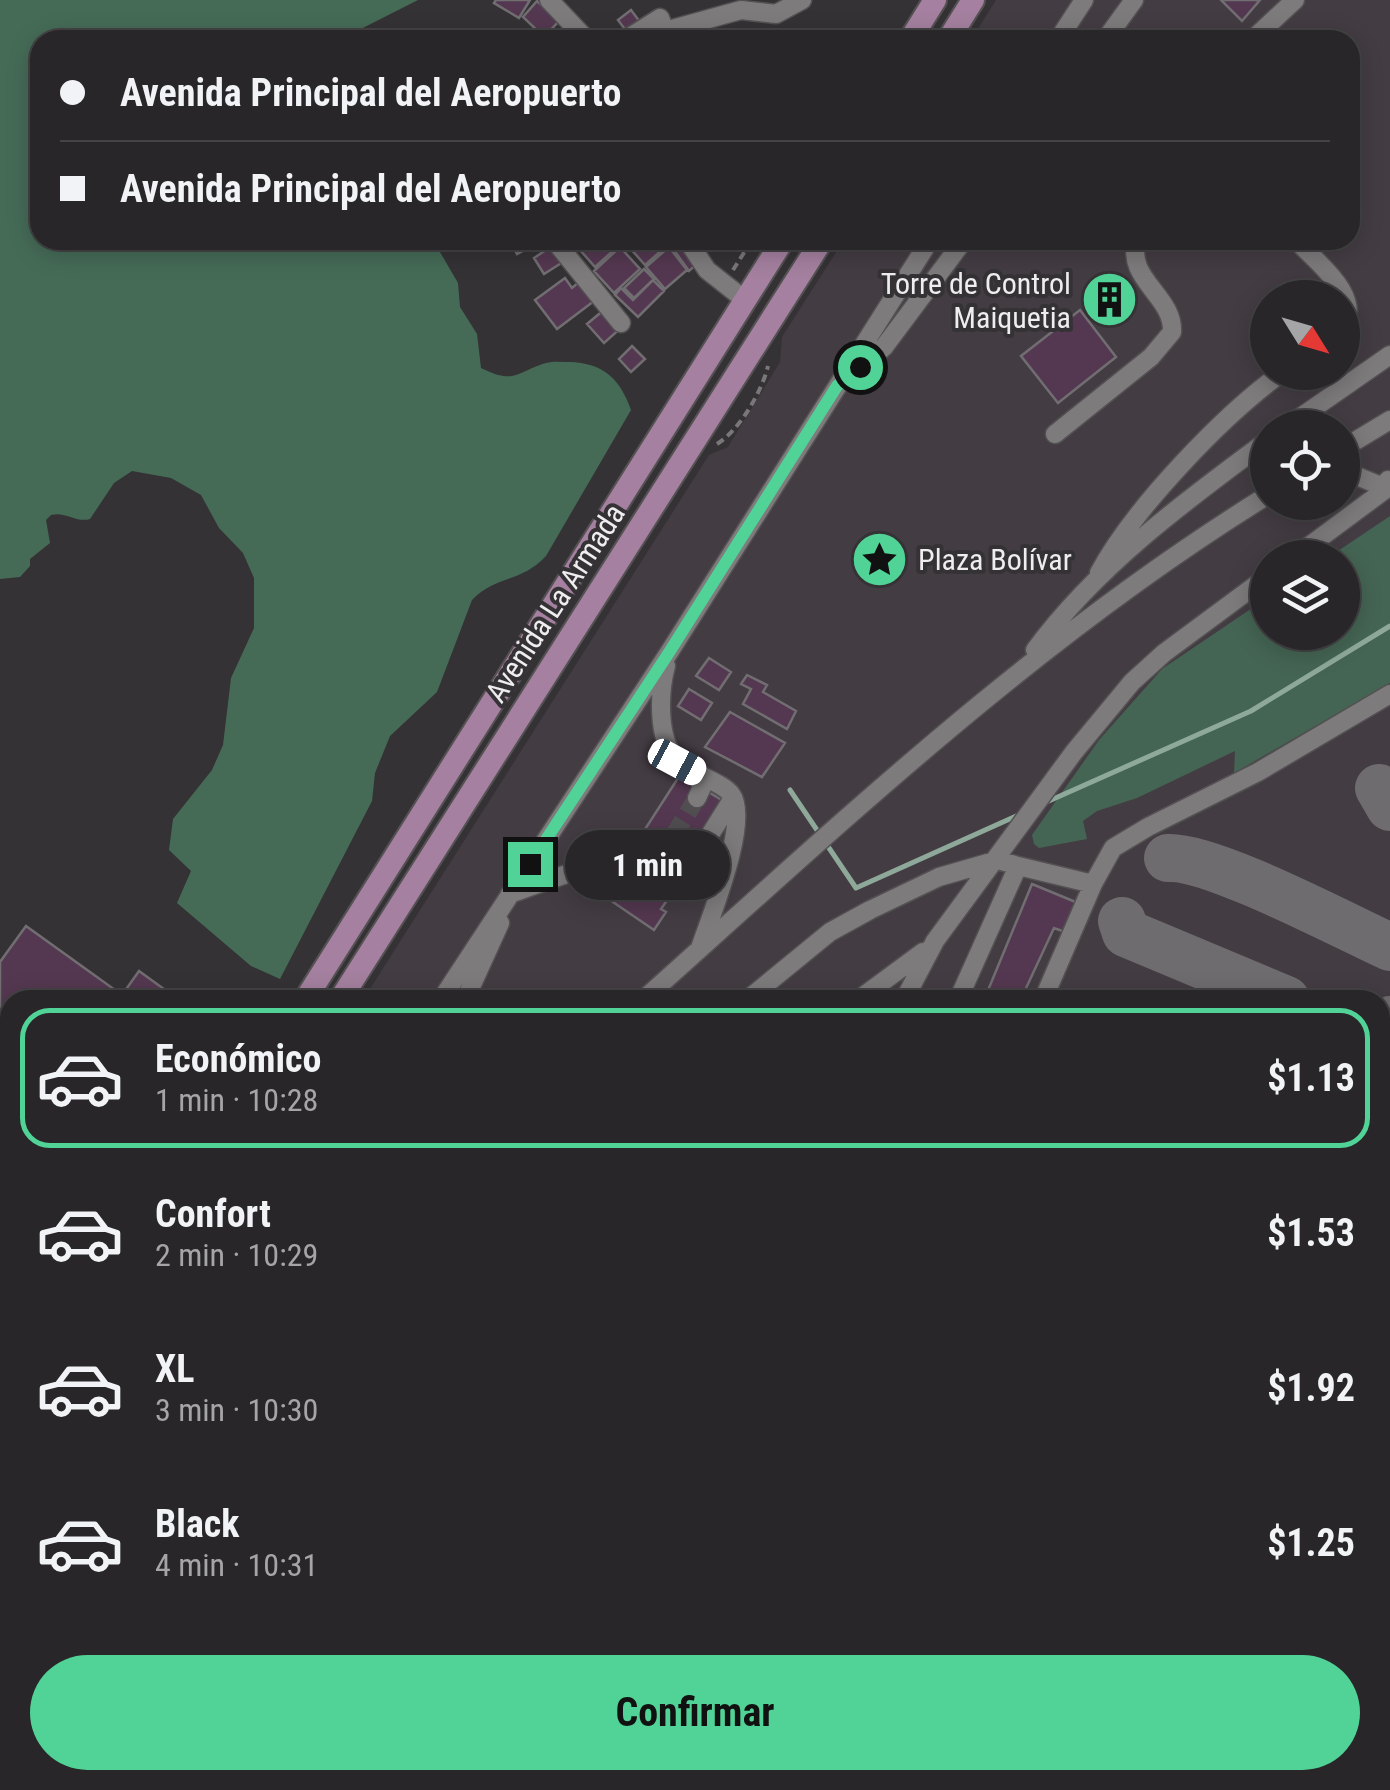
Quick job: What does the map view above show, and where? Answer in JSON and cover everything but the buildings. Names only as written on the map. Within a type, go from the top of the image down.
[{"type":"main road","points":[[916,30],[935,0]]},
{"type":"main road","points":[[954,30],[974,0]]},
{"type":"main road","name":"Avenida La Armada","points":[[310,990],[776,250]]},
{"type":"main road","name":"Avenida La Armada","points":[[346,990],[816,250]]},
{"type":"street","points":[[550,0],[578,30]]},
{"type":"street","points":[[669,30],[741,10],[776,14],[802,0]]},
{"type":"street","points":[[1064,30],[1084,0]]},
{"type":"street","points":[[1113,30],[1134,0]]},
{"type":"street","points":[[1263,30],[1295,0]]},
{"type":"street","points":[[641,30],[660,18],[665,30]]},
{"type":"street","points":[[562,250],[621,323]]},
{"type":"street","points":[[694,250],[707,270],[745,300]]},
{"type":"street","points":[[448,990],[670,651],[924,250]]},
{"type":"street","points":[[837,386],[884,348],[957,250]]},
{"type":"street","points":[[930,288],[969,250]]},
{"type":"street","points":[[1055,434],[1151,357],[1172,332],[1171,317],[1134,264],[1136,250]]},
{"type":"street","points":[[1305,250],[1332,280]]},
{"type":"street","points":[[1311,410],[1390,355]]},
{"type":"street","points":[[1094,582],[1113,546],[1176,472],[1262,390]]},
{"type":"street","points":[[1360,438],[1390,420]]},
{"type":"street","points":[[1020,671],[1061,615],[1094,582],[1250,454]]},
{"type":"street","points":[[1360,475],[1389,483]]},
{"type":"street","points":[[1316,540],[1389,483]]},
{"type":"street","points":[[654,990],[906,762],[1128,588],[1250,507]]},
{"type":"street","points":[[909,990],[935,942],[1074,752],[1132,682],[1164,653],[1250,589]]},
{"type":"street","points":[[670,651],[659,705],[670,750],[677,762],[730,792],[739,811],[724,878],[700,948]]},
{"type":"street","points":[[1047,990],[1108,854],[1123,841],[1258,772],[1390,694]]},
{"type":"street","points":[[697,773],[702,787],[697,798]]},
{"type":"street","points":[[510,894],[558,876],[651,859],[679,875],[688,870],[733,798]]},
{"type":"street","points":[[759,990],[830,932],[939,877],[998,860],[1093,884]]},
{"type":"street","points":[[962,990],[1018,866]]},
{"type":"street","points":[[470,990],[491,949],[510,894]]},
{"type":"street","points":[[872,990],[935,942]]},
{"type":"shaded area","points":[[996,0],[1390,0],[1390,990],[369,990],[709,455],[728,447],[780,362],[782,337],[838,250],[1360,250],[1360,30],[977,30]]},
{"type":"green space","points":[[0,0],[418,0],[359,30],[30,30],[30,250],[439,250],[458,283],[460,307],[477,334],[481,368],[509,376],[552,362],[592,366],[616,381],[631,410],[546,556],[527,571],[490,586],[472,600],[437,692],[390,736],[375,773],[372,801],[280,979],[251,966],[177,903],[191,871],[169,850],[173,819],[212,770],[223,745],[231,678],[254,628],[254,578],[243,553],[219,528],[201,495],[171,478],[132,471],[114,483],[90,519],[51,515],[46,520],[50,543],[30,559],[30,566],[20,577],[0,579]]},
{"type":"green space","points":[[1390,516],[1390,683],[1234,773],[1235,751],[1137,798],[1097,811],[1083,821],[1087,839],[1039,848],[1034,844],[1032,835],[1099,740],[1162,669],[1250,609],[1250,650],[1360,650],[1360,540],[1354,540]]},
{"type":"waterway","points":[[1042,804],[1251,711],[1390,626]]},
{"type":"waterway","points":[[790,790],[856,888],[1023,813]]},
{"type":"taxiway","points":[[1379,788],[1390,807]]},
{"type":"taxiway","points":[[1168,858],[1188,860],[1245,879],[1390,947]]},
{"type":"taxiway","points":[[1122,921],[1126,933],[1262,990]]},
{"type":"tunnel","points":[[659,859],[697,798]]},
{"type":"place","name":"Torre de Control Maiquetia","points":[[1110,300]]},
{"type":"place","name":"Plaza Bolívar","points":[[879,559]]},
{"type":"route","points":[[530,864],[837,386],[860,367]]}]
